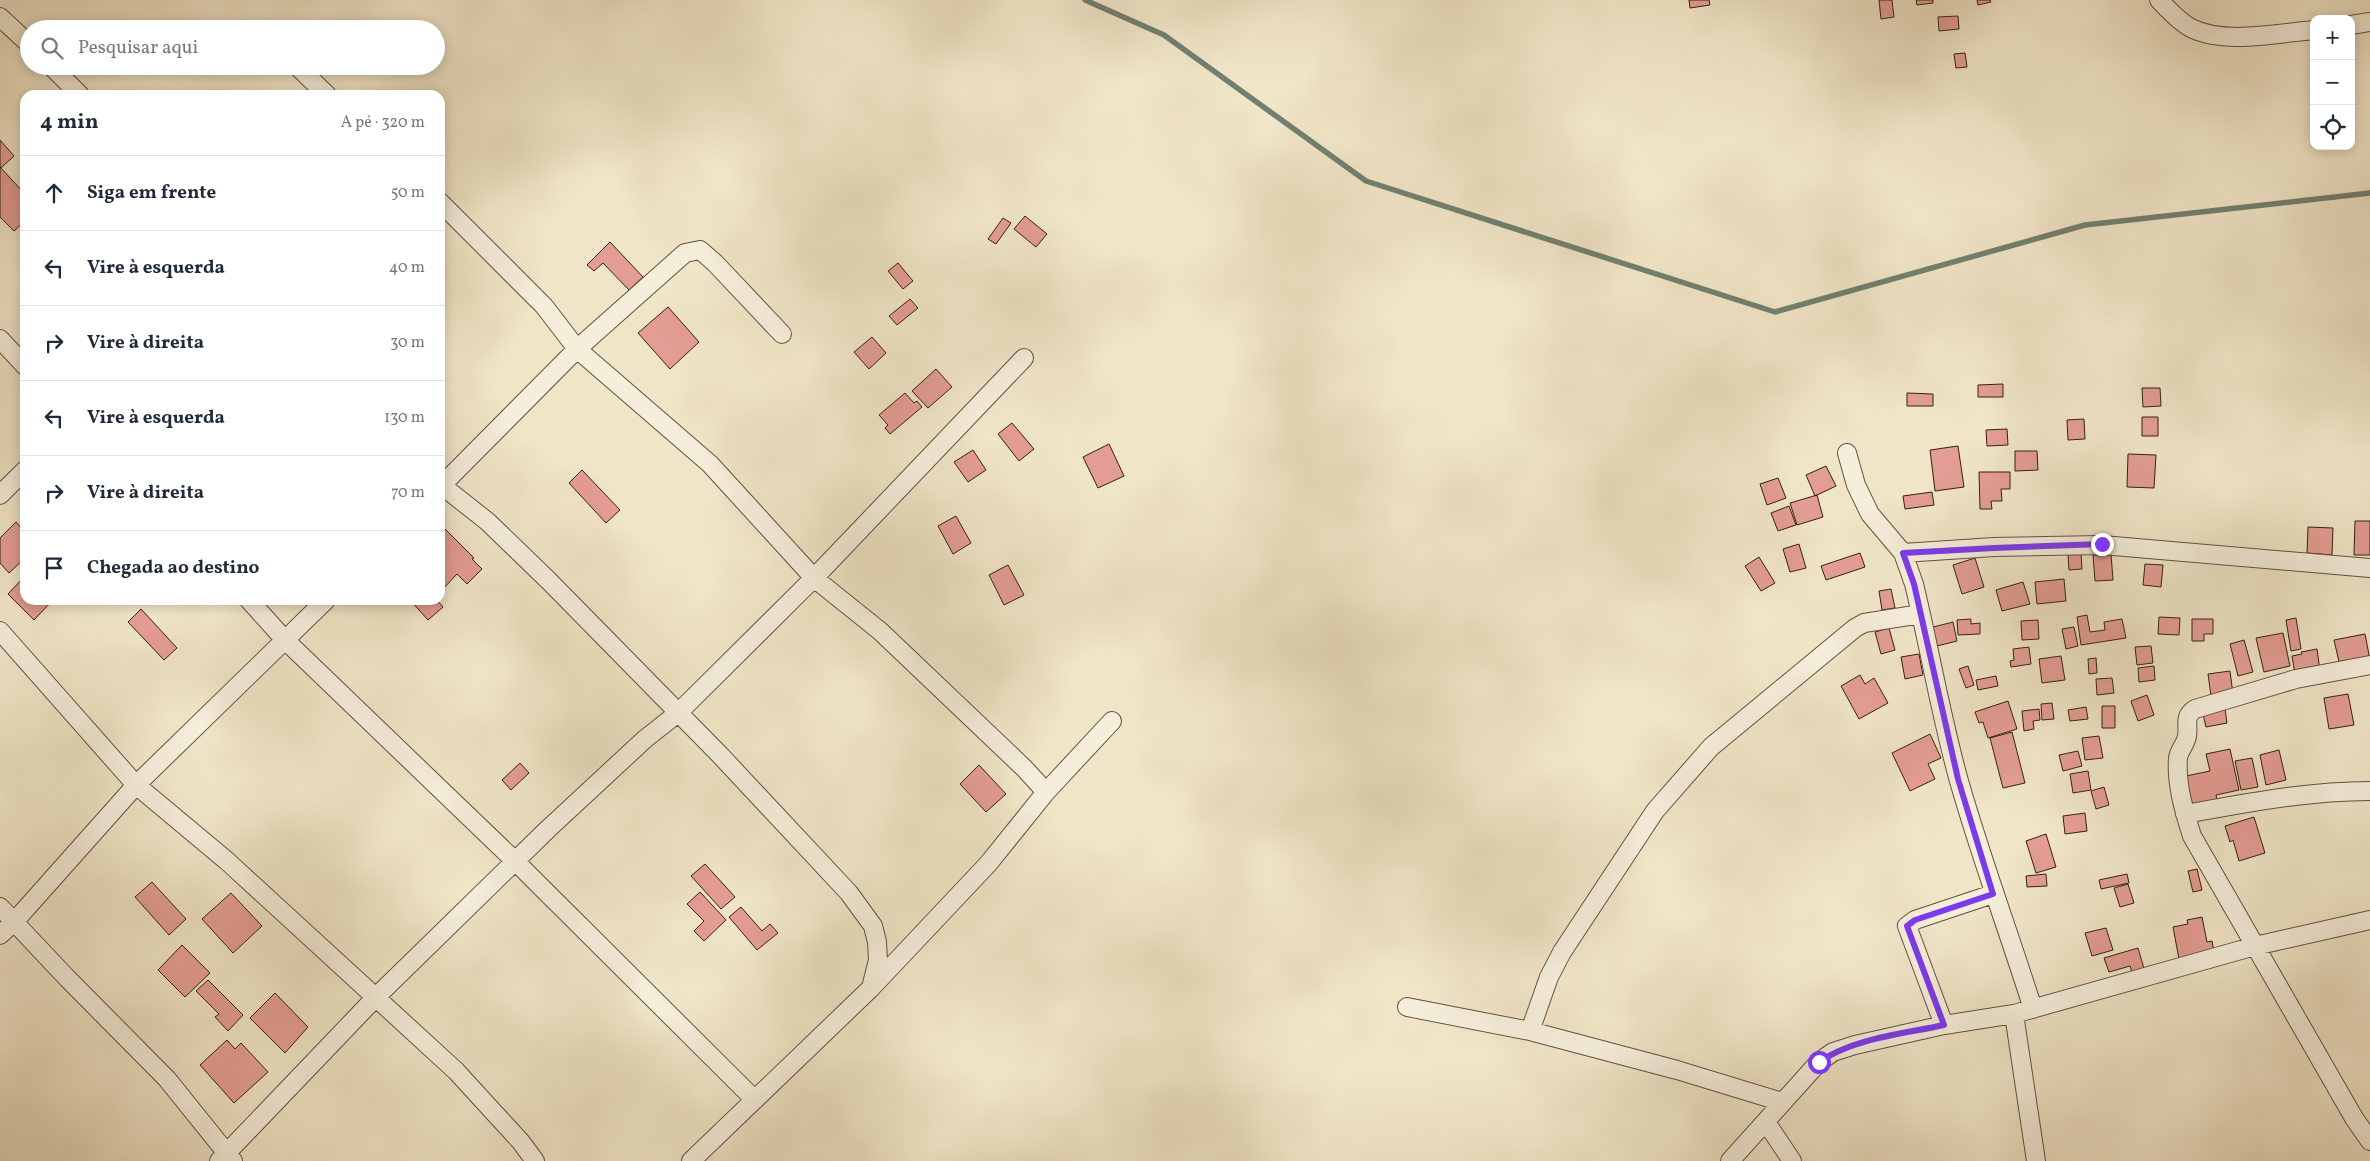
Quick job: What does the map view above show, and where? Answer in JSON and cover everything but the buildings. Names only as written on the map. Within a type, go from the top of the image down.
[{"type":"street","points":[[2159,0],[2190,28],[2209,34],[2241,37],[2310,30]]},
{"type":"street","points":[[0,17],[20,36]]},
{"type":"street","points":[[2355,24],[2370,22]]},
{"type":"street","points":[[60,75],[75,90]]},
{"type":"street","points":[[306,75],[322,90]]},
{"type":"street","points":[[445,207],[544,306],[577,349],[710,464],[814,578],[880,631],[1024,768],[1046,792]]},
{"type":"street","points":[[445,480],[577,349],[685,253],[700,250],[716,263],[782,334]]},
{"type":"street","points":[[0,339],[20,361]]},
{"type":"street","points":[[0,907],[167,1079],[226,1159],[376,996],[645,739],[678,713],[814,578],[1024,358]]},
{"type":"street","points":[[1847,453],[1856,486],[1870,514],[1903,553],[1914,584],[1958,779],[1993,894],[2010,937],[2033,1009]]},
{"type":"street","points":[[0,494],[20,475]]},
{"type":"street","points":[[445,489],[488,522],[549,581],[808,849],[865,913],[873,926],[877,942],[878,960],[870,988]]},
{"type":"street","points":[[1903,553],[2102,544],[2370,568]]},
{"type":"street","points":[[254,605],[284,639],[516,862],[755,1100]]},
{"type":"street","points":[[0,935],[14,922],[136,785],[321,605]]},
{"type":"street","points":[[1530,1032],[1549,977],[1575,929],[1655,811],[1711,747],[1855,628],[1864,623],[1921,614]]},
{"type":"street","points":[[0,631],[136,785],[227,861],[456,1071],[521,1142],[535,1161]]},
{"type":"street","points":[[2370,666],[2296,679],[2195,709],[2189,713],[2186,719],[2186,741],[2180,748],[2178,757],[2178,780],[2192,836],[2354,1118],[2370,1140]]},
{"type":"street","points":[[691,1161],[870,988],[988,864],[1046,792],[1112,720]]},
{"type":"street","points":[[2185,814],[2285,796],[2332,791],[2370,791]]},
{"type":"street","points":[[1944,1025],[1907,926],[1915,920],[1993,894]]},
{"type":"street","points":[[1730,1161],[1819,1062],[1833,1052],[1855,1045],[1944,1025],[2014,1014],[2255,946],[2370,920]]},
{"type":"street","points":[[1406,1007],[1530,1032],[1678,1070],[1782,1102]]},
{"type":"street","points":[[2014,1014],[2036,1161]]},
{"type":"street","points":[[1766,1122],[1792,1161]]},
{"type":"waterway","points":[[1085,0],[1164,35],[1366,181],[1775,312],[2085,225],[2370,193]]},
{"type":"route","points":[[1819,1062],[1833,1052],[1855,1045],[1944,1025],[1907,926],[1915,920],[1993,894],[1958,779],[1914,584],[1903,553],[2102,544]]}]
